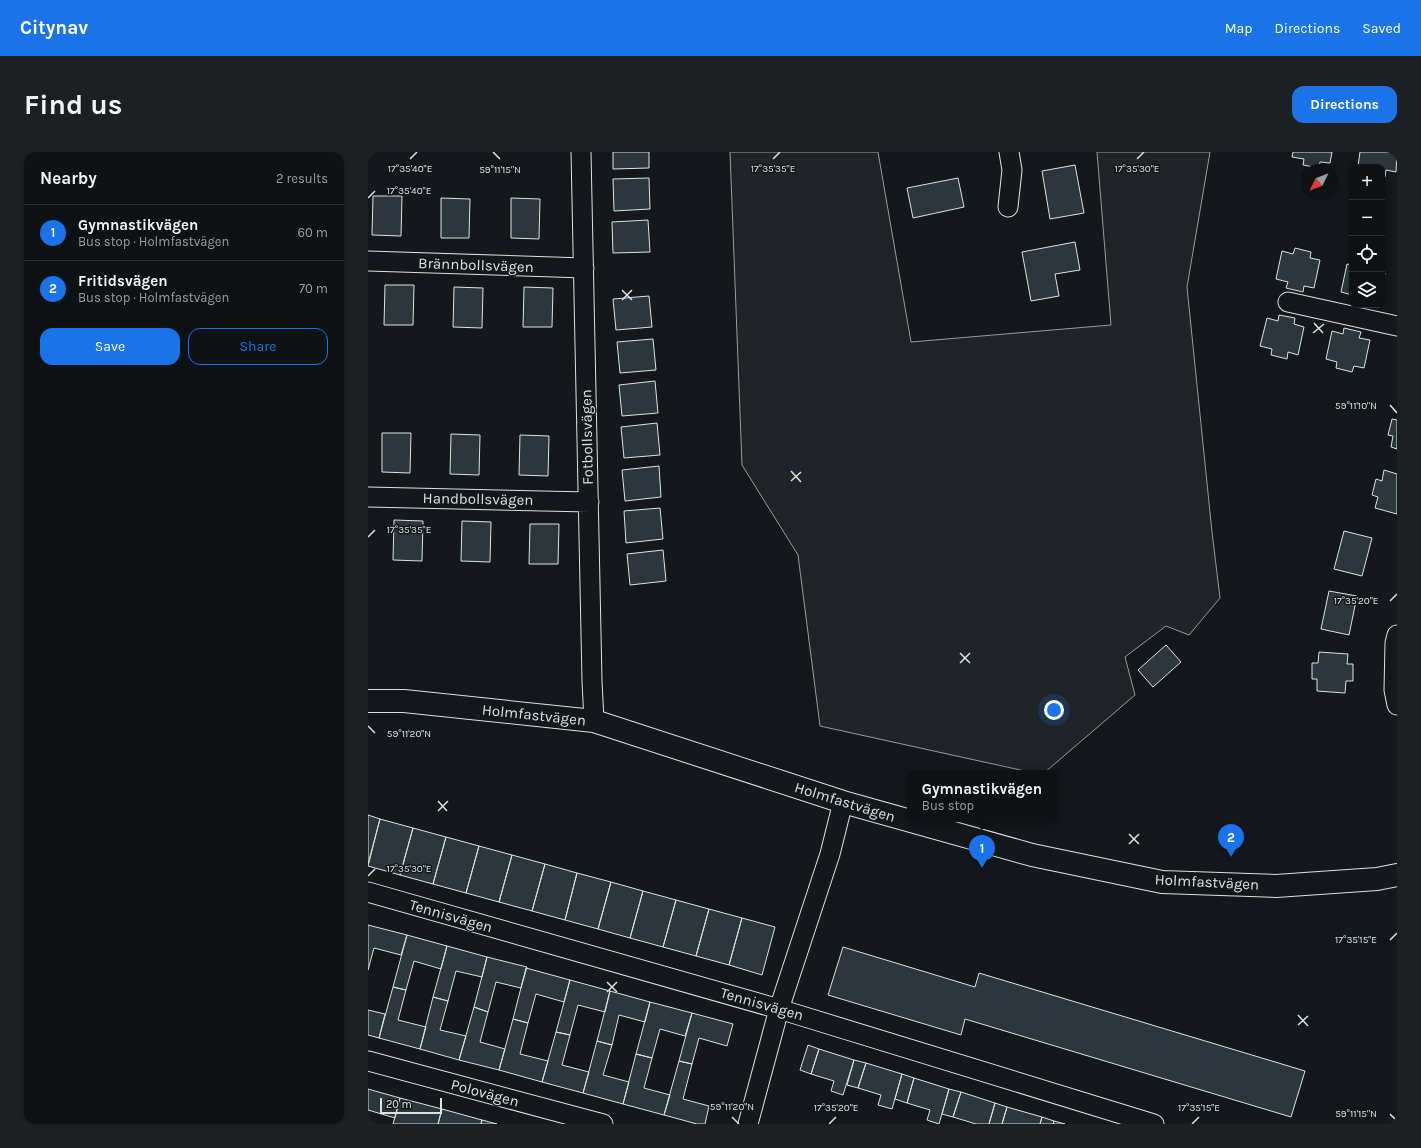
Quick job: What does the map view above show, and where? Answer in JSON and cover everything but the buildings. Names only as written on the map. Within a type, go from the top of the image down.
[{"type":"street","name":"Fotbollsvägen","points":[[581,152],[594,721]]},
{"type":"street","points":[[1008,207],[1012,170],[1009,152]]},
{"type":"street","name":"Brännbollsvägen","points":[[368,261],[584,268]]},
{"type":"street","points":[[1288,302],[1397,326]]},
{"type":"street","name":"Handbollsvägen","points":[[368,497],[589,502]]},
{"type":"street","points":[[1397,635],[1395,643],[1394,690],[1397,705]]},
{"type":"street","name":"Holmfastvägen","points":[[368,701],[404,701],[594,721],[843,802],[907,820]]},
{"type":"street","points":[[748,1124],[779,1009],[830,854],[843,802]]},
{"type":"street","name":"Holmfastvägen","points":[[914,822],[1032,855],[1162,882],[1276,886],[1377,879],[1397,875]]},
{"type":"street","name":"Tennisvägen","points":[[368,892],[779,1009],[1154,1124]]},
{"type":"street","name":"Polovägen","points":[[368,1061],[603,1124]]},
{"type":"shaded area","points":[[730,152],[878,152],[911,342],[1111,325],[1097,152],[1210,152],[1187,287],[1220,598],[1189,635],[1166,626],[1125,657],[1135,695],[1048,770],[1020,770],[820,726],[798,555],[742,465]]},
{"type":"place","name":"Fritidsvägen","points":[[1231,857]]},
{"type":"place","name":"Gymnastikvägen","points":[[982,868]]}]
